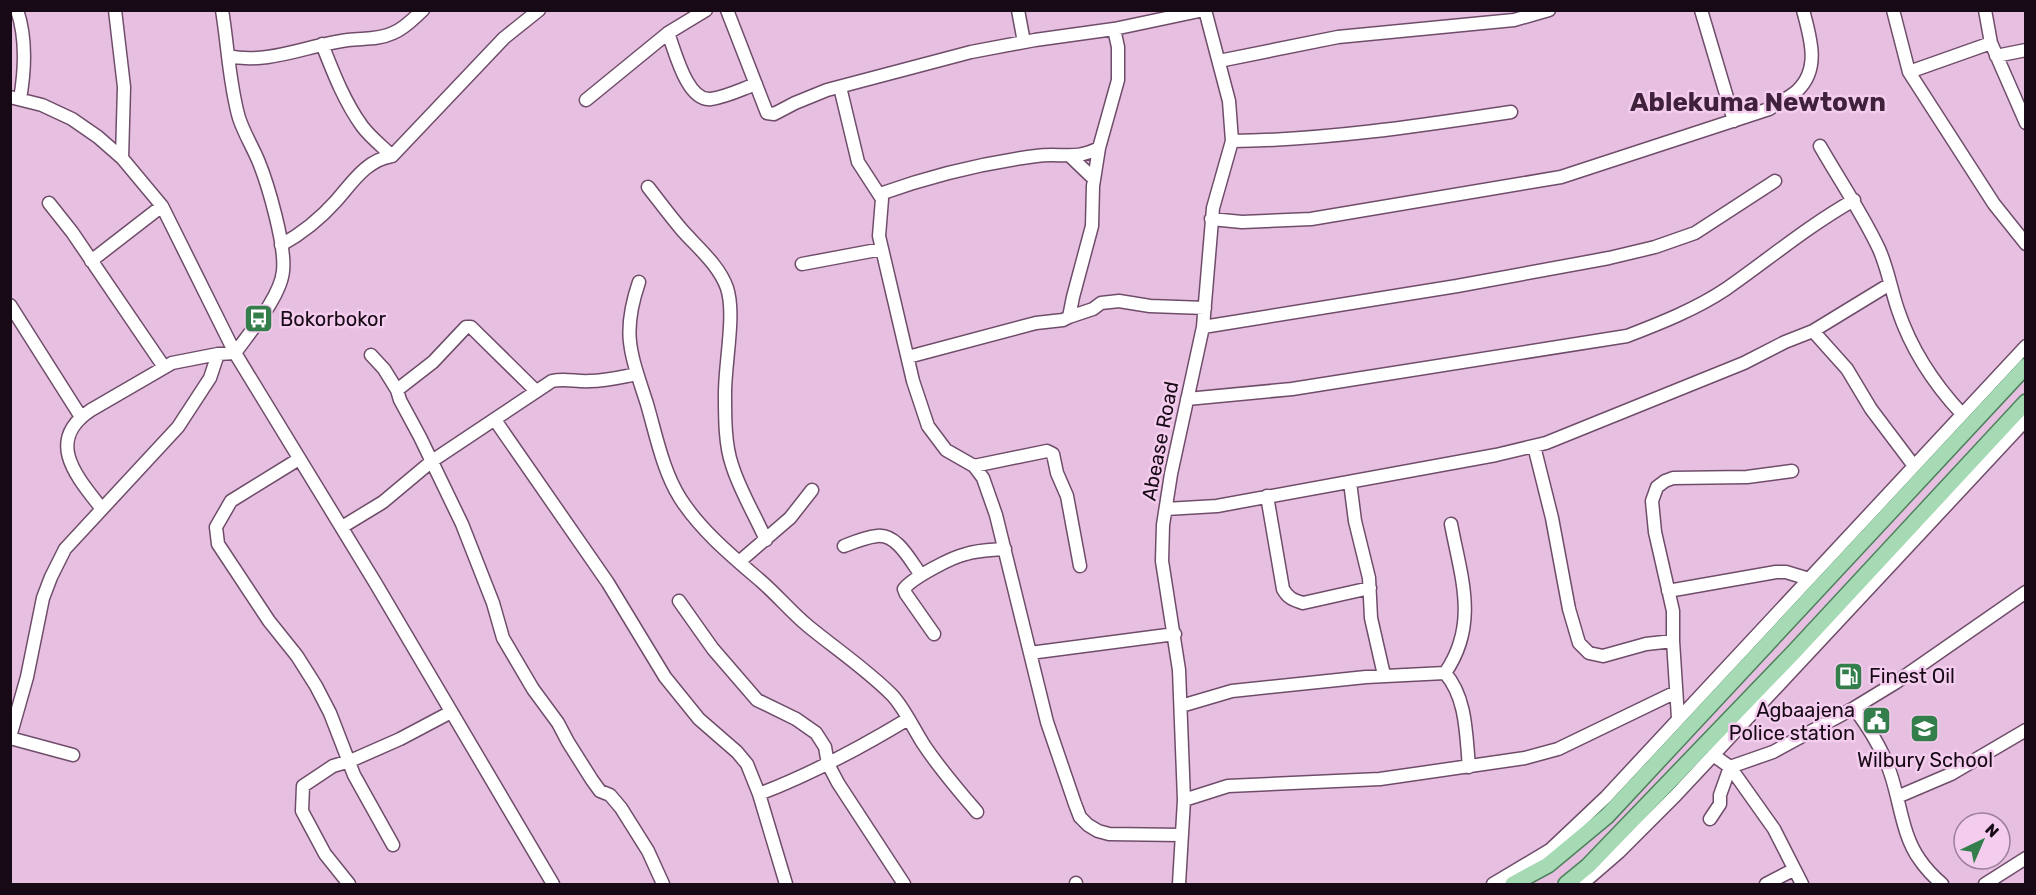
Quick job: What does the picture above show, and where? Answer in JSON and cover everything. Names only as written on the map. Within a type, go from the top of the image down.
[{"type":"main road","points":[[1513,885],[1548,865],[1607,816],[1710,695],[1776,635],[2025,366]]},
{"type":"main road","points":[[1566,885],[1588,867],[1794,652],[2025,402]]},
{"type":"main road","points":[[1957,440],[1967,444],[1974,456]]},
{"type":"main road","points":[[1776,635],[1784,646],[1794,652]]},
{"type":"street","points":[[17,10],[23,36],[24,75],[15,98],[42,105],[72,119],[98,137],[122,158],[162,206],[235,353],[342,527],[553,885]]},
{"type":"street","points":[[115,10],[124,87],[122,158]]},
{"type":"street","points":[[222,10],[231,78],[240,122],[259,162],[268,191],[281,245],[283,271],[270,303],[235,353]]},
{"type":"street","points":[[228,56],[253,59],[350,39],[366,40],[395,33],[423,10]]},
{"type":"street","points":[[281,245],[309,227],[336,201],[349,183],[382,158],[392,156],[504,38],[538,10]]},
{"type":"street","points":[[586,100],[668,33],[706,10]]},
{"type":"street","points":[[727,10],[767,113],[774,114],[795,103],[840,87],[971,52],[1114,29],[1205,10]]},
{"type":"street","points":[[1018,10],[1024,42]]},
{"type":"street","name":"Abease Road","points":[[1179,885],[1184,800],[1181,706],[1175,634],[1162,561],[1163,525],[1171,474],[1203,327],[1211,219],[1232,141],[1229,101],[1205,10]]},
{"type":"street","points":[[1219,61],[1338,37],[1549,10]]},
{"type":"street","points":[[1701,10],[1734,122]]},
{"type":"street","points":[[1211,219],[1242,222],[1311,219],[1561,177],[1734,122],[1769,109],[1797,90],[1807,78],[1812,65],[1811,43],[1803,10]]},
{"type":"street","points":[[1893,10],[1909,72],[1988,195],[2025,244]]},
{"type":"street","points":[[1985,10],[1991,43],[2025,123]]},
{"type":"street","points":[[1069,317],[1072,297],[1092,226],[1094,179],[1099,148],[1118,80],[1118,47],[1114,29]]},
{"type":"street","points":[[668,33],[689,85],[694,94],[702,99],[711,99],[756,84]]},
{"type":"street","points":[[1909,72],[1991,43]]},
{"type":"street","points":[[322,44],[336,81],[355,116],[363,128],[392,156]]},
{"type":"street","points":[[1996,56],[2025,50]]},
{"type":"street","points":[[840,87],[858,162],[880,194],[882,210],[879,236],[913,381],[931,430],[946,450],[974,466],[983,478],[991,498],[1047,722],[1080,817],[1098,831],[1109,834],[1182,835]]},
{"type":"street","points":[[1232,141],[1289,140],[1390,131],[1511,112]]},
{"type":"street","points":[[1820,146],[1854,200],[1880,250],[1898,311],[1926,368],[1962,414]]},
{"type":"street","points":[[880,194],[927,178],[1025,158],[1048,155],[1079,156],[1099,148]]},
{"type":"street","points":[[1070,156],[1094,179]]},
{"type":"street","points":[[1203,327],[1457,286],[1609,258],[1655,247],[1695,233],[1775,181]]},
{"type":"street","points":[[648,187],[717,270],[726,286],[729,300],[729,340],[725,398],[731,464],[766,540]]},
{"type":"street","points":[[1187,399],[1292,389],[1627,336],[1708,300],[1824,217],[1854,200]]},
{"type":"street","points":[[49,203],[72,232],[164,367]]},
{"type":"street","points":[[91,261],[162,206]]},
{"type":"street","points":[[802,264],[882,249]]},
{"type":"street","points":[[639,282],[628,333],[630,350],[668,471],[680,497],[698,522],[806,625],[893,696],[960,795],[977,812]]},
{"type":"street","points":[[1166,509],[1217,506],[1534,446],[1578,432],[1744,363],[1785,342],[1813,331],[1890,284]]},
{"type":"street","points":[[908,357],[1036,323],[1063,320],[1110,301],[1150,306],[1205,308]]},
{"type":"street","points":[[10,305],[81,417]]},
{"type":"street","points":[[397,390],[424,370],[466,327],[471,327],[536,391]]},
{"type":"street","points":[[1813,331],[1847,369],[1871,409],[1914,466]]},
{"type":"street","points":[[1493,885],[1550,850],[1606,797],[1678,718],[1710,695],[1809,579],[2025,346]]},
{"type":"street","points":[[102,508],[76,477],[69,460],[69,435],[74,424],[81,417],[164,367],[178,361],[235,353]]},
{"type":"street","points":[[73,755],[10,737],[51,577],[65,549],[178,428],[210,378],[218,354]]},
{"type":"street","points":[[371,355],[384,369],[397,390],[474,550],[503,638],[592,780],[600,791],[610,795],[621,808],[648,851],[663,885]]},
{"type":"street","points":[[342,527],[383,502],[432,461],[552,381],[561,379],[604,381],[637,374]]},
{"type":"street","points":[[495,420],[608,583],[665,677],[699,719],[737,752],[753,774],[786,885]]},
{"type":"street","points":[[1582,885],[1619,852],[1713,755],[2025,420]]},
{"type":"street","points":[[1534,446],[1552,518],[1569,609],[1579,644],[1589,653],[1603,656],[1646,644],[1673,642]]},
{"type":"street","points":[[974,466],[1047,451],[1053,454],[1057,473],[1067,496],[1080,566]]},
{"type":"street","points":[[299,459],[231,501],[216,527],[218,544],[268,621],[297,656],[316,686],[330,713],[354,775],[393,844]]},
{"type":"street","points":[[1678,718],[1673,611],[1654,532],[1652,501],[1657,487],[1673,478],[1747,477],[1792,471]]},
{"type":"street","points":[[1350,482],[1355,521],[1366,562],[1373,631],[1384,675]]},
{"type":"street","points":[[739,562],[790,518],[812,490]]},
{"type":"street","points":[[1267,496],[1283,588],[1287,596],[1303,603],[1370,588]]},
{"type":"street","points":[[1445,673],[1460,646],[1466,611],[1451,524]]},
{"type":"street","points":[[844,546],[876,536],[891,538],[921,575]]},
{"type":"street","points":[[934,634],[904,589],[921,575],[967,553],[1005,549]]},
{"type":"street","points":[[1668,591],[1776,572],[1786,572],[1809,579]]},
{"type":"street","points":[[1730,766],[1773,752],[1854,708],[1895,683],[2025,592]]},
{"type":"street","points":[[679,602],[713,649],[751,694],[766,706],[781,711],[816,733],[825,747],[828,764],[904,885]]},
{"type":"street","points":[[1030,653],[1175,634]]},
{"type":"street","points":[[1181,706],[1232,691],[1384,675],[1445,673]]},
{"type":"street","points":[[1445,673],[1456,690],[1463,715],[1469,767]]},
{"type":"street","points":[[1184,800],[1228,786],[1380,779],[1525,758],[1558,749],[1676,692]]},
{"type":"street","points":[[1854,708],[1883,752],[1905,826],[1918,859],[1942,885]]},
{"type":"street","points":[[349,885],[325,854],[302,811],[303,786],[333,766],[400,739],[451,712]]},
{"type":"street","points":[[759,794],[796,780],[828,764],[908,719]]},
{"type":"street","points":[[1897,797],[1951,774],[2025,730]]},
{"type":"street","points":[[1713,755],[1730,766],[1774,830],[1802,885]]},
{"type":"street","points":[[1710,819],[1720,804],[1720,795],[1730,766]]},
{"type":"street","points":[[1985,885],[2025,858]]},
{"type":"street","points":[[1766,885],[1793,870]]},
{"type":"place","name":"Bokorbokor","points":[[259,319]]},
{"type":"place","name":"Finest Oil","points":[[1848,676]]},
{"type":"place","name":"Agbaajena Police station","points":[[1876,721]]},
{"type":"place","name":"Wilbury School","points":[[1925,729]]},
{"type":"district","name":"Ablekuma Newtown","points":[[1758,102]]}]
